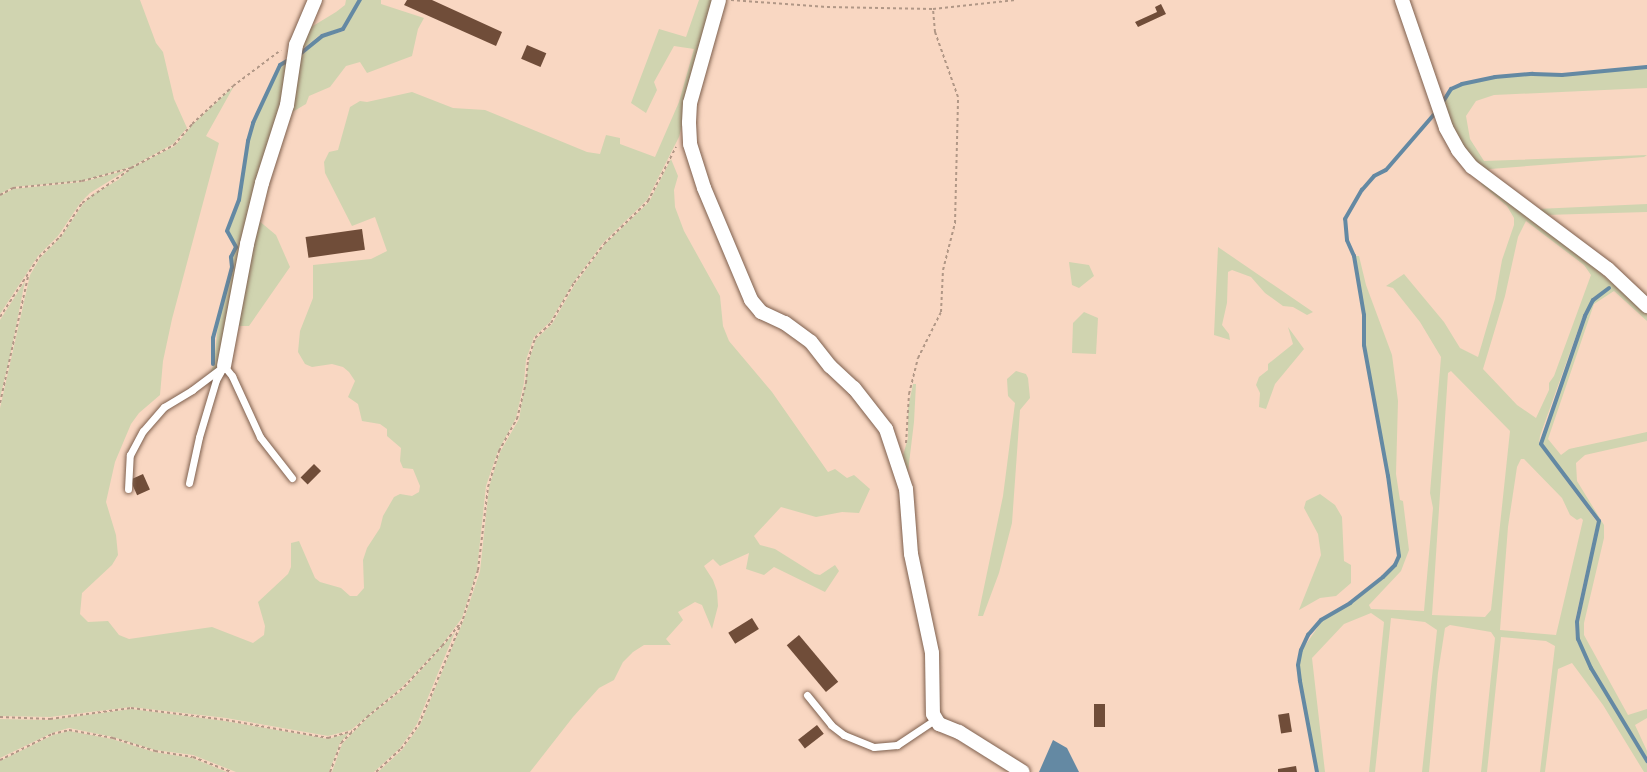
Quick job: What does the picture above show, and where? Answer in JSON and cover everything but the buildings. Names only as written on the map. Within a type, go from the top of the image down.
[{"type":"street","points":[[224,366],[247,244],[262,183],[287,105],[296,45],[315,0]]},
{"type":"street","points":[[718,0],[693,92],[689,123],[695,166],[751,300],[762,312],[785,323],[811,342],[825,361],[854,388],[886,429],[906,489],[911,554],[932,653],[933,714],[939,724],[959,732],[1023,772]]},
{"type":"street","points":[[1402,0],[1439,107],[1458,150],[1472,167],[1608,269],[1647,306]]},
{"type":"lane","points":[[224,366],[232,376],[260,437],[292,478]]},
{"type":"lane","points":[[189,483],[199,437],[216,380],[224,366]]},
{"type":"lane","points":[[128,489],[130,455],[142,432],[164,407],[224,366]]},
{"type":"lane","points":[[807,695],[844,735],[874,747],[897,745],[936,719]]},
{"type":"path","points":[[725,0],[827,7],[933,9],[1017,0]]},
{"type":"path","points":[[899,465],[907,437],[907,408],[918,358],[941,312],[943,270],[955,223],[958,97],[935,32],[933,9]]},
{"type":"path","points":[[0,317],[39,257],[60,237],[82,203],[131,168],[174,145],[192,123],[247,74],[278,51],[290,45],[296,45]]},
{"type":"path","points":[[376,772],[401,749],[418,724],[463,619],[478,570],[488,487],[499,451],[517,419],[526,383],[528,360],[535,338],[551,323],[574,283],[604,244],[648,201],[689,123]]},
{"type":"path","points":[[0,195],[13,188],[82,182],[131,168]]},
{"type":"path","points":[[0,403],[29,274]]},
{"type":"path","points":[[330,772],[341,743],[404,687],[442,646],[463,619]]},
{"type":"path","points":[[0,717],[50,719],[131,708],[226,720],[327,738],[352,731]]},
{"type":"path","points":[[0,760],[52,734],[69,730],[113,738],[155,751],[193,757],[231,772]]},
{"type":"green space","points":[[0,0],[140,0],[156,43],[163,52],[174,99],[187,128],[173,144],[131,167],[81,181],[13,187],[0,194]]},
{"type":"green space","points":[[346,0],[358,0],[342,28],[321,34],[299,52],[303,32],[336,12],[345,5]]},
{"type":"green space","points":[[361,0],[381,0],[381,4],[424,18],[418,29],[412,56],[367,73],[360,62],[346,66],[330,87],[309,96],[306,104],[289,114],[258,220],[276,235],[290,267],[249,326],[237,326],[235,316],[249,248],[293,95],[299,57],[323,37],[344,31]]},
{"type":"green space","points":[[699,0],[715,0],[679,137],[647,200],[603,243],[573,283],[550,322],[534,337],[526,360],[524,383],[516,418],[498,451],[486,486],[477,570],[462,618],[441,646],[403,686],[351,730],[328,736],[226,718],[131,707],[50,717],[0,716],[0,408],[30,275],[40,258],[61,237],[83,204],[131,168],[175,146],[193,124],[234,86],[206,136],[219,143],[172,319],[163,361],[160,395],[139,413],[131,424],[115,462],[106,502],[116,535],[118,555],[112,565],[82,593],[80,614],[88,622],[108,621],[119,635],[129,639],[212,627],[253,643],[264,635],[265,626],[258,602],[288,574],[291,567],[291,543],[299,541],[315,578],[320,582],[341,588],[350,596],[357,596],[364,588],[363,560],[367,548],[380,528],[383,516],[394,497],[400,494],[412,496],[419,492],[420,486],[413,469],[403,468],[400,461],[401,448],[387,436],[387,429],[380,424],[362,421],[358,404],[348,397],[355,381],[349,372],[343,367],[332,364],[312,367],[305,364],[298,352],[300,331],[313,298],[313,265],[371,259],[387,251],[375,217],[352,226],[325,173],[324,162],[329,152],[338,150],[350,107],[360,101],[367,102],[412,92],[453,108],[485,110],[587,152],[600,154],[606,135],[620,138],[620,144],[655,157],[679,102],[694,49],[674,46],[654,82],[657,90],[646,113],[631,103],[659,29],[686,37]]},
{"type":"green space","points":[[291,59],[223,366],[208,377],[214,364],[218,323],[233,267],[232,257],[237,247],[229,231],[240,200],[249,141],[254,124],[281,66]]},
{"type":"green space","points":[[1647,68],[1647,88],[1494,95],[1476,101],[1466,116],[1470,139],[1484,161],[1647,155],[1644,157],[1490,169],[1486,173],[1464,152],[1442,106],[1452,90],[1463,85],[1495,78],[1533,75],[1562,76]]},
{"type":"green space","points":[[671,159],[678,176],[674,190],[675,207],[684,231],[720,296],[723,326],[729,341],[772,392],[828,472],[835,469],[847,478],[854,475],[870,489],[859,513],[842,512],[816,517],[781,507],[754,536],[760,545],[775,549],[815,574],[820,575],[835,565],[839,571],[825,592],[774,567],[764,575],[746,569],[749,553],[720,566],[713,559],[704,566],[717,591],[718,606],[712,629],[702,605],[695,602],[678,612],[683,620],[666,639],[671,645],[644,645],[633,652],[623,662],[614,680],[599,688],[530,772],[378,772],[402,750],[420,725],[464,619],[480,571],[489,487],[500,452],[519,419],[529,360],[536,339],[552,324],[575,284],[605,244],[649,202]]},
{"type":"green space","points":[[127,170],[90,193],[81,202],[58,236],[38,256],[0,314],[0,196],[13,189],[82,182]]},
{"type":"green space","points":[[1483,182],[1595,268],[1647,314],[1647,321],[1614,291],[1594,304],[1548,439],[1561,455],[1569,449],[1647,432],[1647,441],[1585,455],[1576,463],[1577,481],[1604,525],[1604,538],[1584,623],[1584,635],[1628,715],[1647,709],[1647,718],[1635,725],[1647,751],[1647,758],[1592,667],[1579,639],[1579,622],[1600,521],[1542,443],[1586,317],[1594,301],[1610,287],[1592,299],[1583,316],[1539,444],[1597,522],[1575,621],[1576,639],[1590,668],[1647,764],[1647,772],[1644,772],[1603,705],[1572,663],[1558,669],[1545,772],[1540,772],[1555,646],[1546,641],[1501,637],[1487,772],[1481,772],[1495,638],[1491,632],[1450,625],[1445,628],[1438,673],[1429,772],[1422,772],[1437,630],[1425,622],[1391,618],[1375,772],[1369,772],[1384,622],[1371,613],[1344,624],[1312,658],[1325,772],[1318,772],[1301,681],[1299,665],[1302,650],[1322,621],[1351,604],[1384,578],[1396,565],[1400,556],[1389,476],[1365,344],[1365,315],[1355,256],[1359,256],[1366,285],[1392,355],[1398,401],[1396,474],[1400,500],[1403,501],[1409,550],[1401,571],[1369,605],[1371,609],[1424,611],[1433,508],[1430,493],[1441,357],[1420,322],[1393,288],[1386,286],[1404,274],[1444,322],[1460,348],[1478,357],[1495,299],[1502,260],[1514,225],[1514,218],[1507,206],[1481,184]],"holes":[[[1526,221],[1584,265],[1591,275],[1554,376],[1549,383],[1549,390],[1536,418],[1517,405],[1483,369],[1505,296],[1518,237]],[[1451,371],[1510,431],[1491,610],[1485,617],[1432,615],[1448,373]],[[1521,459],[1524,459],[1562,498],[1570,515],[1577,520],[1581,518],[1583,520],[1556,635],[1500,630],[1508,527],[1517,467]]]},
{"type":"green space","points":[[1647,204],[1647,212],[1545,215],[1537,209]]},
{"type":"green space","points":[[1218,247],[1313,312],[1307,315],[1293,307],[1283,306],[1265,293],[1251,277],[1232,270],[1228,272],[1227,303],[1222,325],[1229,334],[1230,340],[1214,335]]},
{"type":"green space","points":[[1069,262],[1089,265],[1094,276],[1079,288],[1072,285]]},
{"type":"green space","points":[[25,281],[11,352],[0,398],[0,320]]},
{"type":"green space","points":[[1084,312],[1098,318],[1096,354],[1072,353],[1073,323]]},
{"type":"green space","points":[[1288,327],[1304,349],[1275,384],[1266,409],[1259,407],[1260,393],[1256,385],[1259,377],[1268,370],[1268,364],[1293,344]]},
{"type":"green space","points":[[1016,371],[1026,374],[1030,398],[1020,410],[1012,523],[999,573],[983,616],[978,616],[1003,496],[1015,403],[1008,396],[1007,379]]},
{"type":"green space","points":[[913,384],[916,384],[914,422],[907,480],[902,459],[908,438],[908,408]]},
{"type":"green space","points":[[1320,494],[1335,505],[1342,517],[1344,561],[1351,565],[1351,583],[1336,596],[1320,598],[1299,610],[1321,555],[1318,534],[1304,508],[1306,501]]},
{"type":"green space","points":[[455,632],[417,724],[400,748],[374,772],[332,772],[342,744],[368,717],[405,688]]},
{"type":"green space","points":[[131,709],[225,721],[328,739],[349,733],[340,743],[329,772],[236,772],[193,755],[155,750],[113,737],[69,728],[52,733],[0,758],[0,719],[50,720]]},
{"type":"green space","points":[[69,731],[112,739],[154,752],[192,758],[227,772],[0,772],[0,761],[53,735]]},
{"type":"water","points":[[1053,740],[1067,748],[1079,772],[1039,772]]},
{"type":"waterway","points":[[300,54],[322,36],[343,29],[360,0]]},
{"type":"waterway","points":[[213,364],[213,338],[232,267],[231,257],[236,247],[227,231],[239,200],[248,141],[253,123],[280,65],[287,61]]},
{"type":"waterway","points":[[1441,105],[1451,89],[1462,84],[1495,77],[1533,74],[1562,75],[1647,67]]},
{"type":"waterway","points":[[1317,772],[1300,681],[1298,665],[1301,650],[1308,635],[1321,620],[1350,603],[1383,577],[1395,565],[1399,556],[1388,476],[1364,345],[1364,315],[1354,256],[1347,240],[1345,219],[1362,190],[1374,176],[1386,170],[1437,111]]},
{"type":"waterway","points":[[1609,288],[1593,300],[1585,316],[1541,444],[1599,521],[1577,622],[1578,639],[1591,668],[1647,761]]}]
